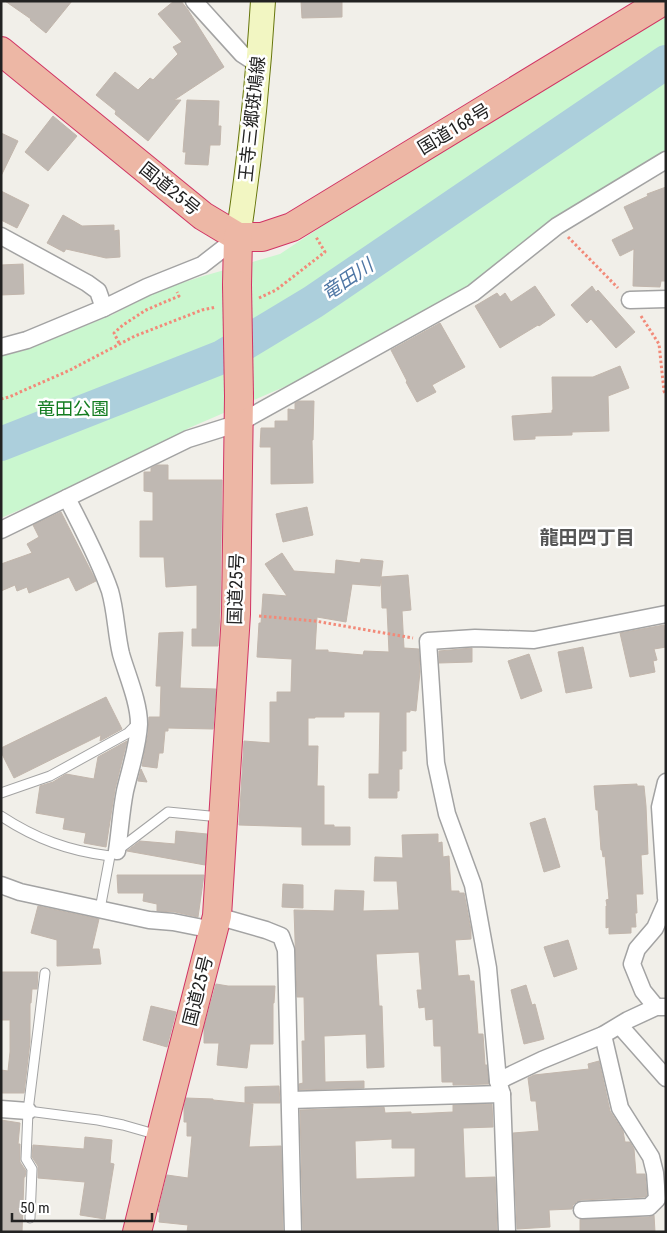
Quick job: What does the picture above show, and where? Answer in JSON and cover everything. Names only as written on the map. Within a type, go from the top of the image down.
[{"type":"highway","name":"国道168号","points":[[238,237],[262,237],[292,227],[636,13],[663,1]]},
{"type":"highway","name":"国道25号","points":[[1,50],[203,216],[238,237],[245,293],[239,396],[236,614],[215,923],[137,1232]]},
{"type":"main road","name":"王寺三郷斑鳩線","points":[[238,237],[259,64],[263,1]]},
{"type":"street","points":[[194,1],[242,54],[259,64]]},
{"type":"street","points":[[1,530],[188,439],[239,423],[473,293],[557,226],[666,160]]},
{"type":"street","points":[[1,236],[87,283],[98,291],[104,308]]},
{"type":"street","points":[[1,347],[27,340],[202,265],[238,237]]},
{"type":"street","points":[[630,300],[666,300]]},
{"type":"street","points":[[67,498],[103,572],[110,591],[114,607],[117,640],[139,723],[114,853]]},
{"type":"street","points":[[507,1232],[500,1087],[488,968],[473,885],[446,814],[436,763],[428,641],[475,638],[534,640],[666,614]]},
{"type":"street","points":[[666,782],[660,807],[666,898]]},
{"type":"street","points":[[1,885],[20,892],[149,920],[215,923],[266,930],[281,936],[286,950],[293,1232]]},
{"type":"street","points":[[290,1100],[500,1087],[542,1060],[603,1035],[628,1020],[661,1007],[643,991],[632,964],[637,949],[655,928],[666,903]]},
{"type":"street","points":[[620,1026],[666,1078]]},
{"type":"street","points":[[582,1210],[650,1207],[657,1199],[655,1173],[651,1157],[620,1108],[603,1035]]},
{"type":"street","points":[[1,1108],[28,1111]]},
{"type":"lane","points":[[1,793],[50,776],[128,733],[139,723]]},
{"type":"lane","points":[[1,816],[16,826],[53,843],[86,853],[114,853],[168,812],[222,817]]},
{"type":"lane","points":[[100,909],[114,853]]},
{"type":"lane","points":[[30,1218],[32,1169],[26,1159],[28,1111],[45,973]]},
{"type":"lane","points":[[28,1111],[123,1125],[160,1136]]},
{"type":"path","points":[[245,293],[276,290],[325,252]]},
{"type":"path","points":[[119,343],[114,333],[123,325],[146,310],[179,296],[172,277]]},
{"type":"path","points":[[1,399],[70,370],[134,336],[202,310],[219,306]]},
{"type":"path","points":[[236,614],[315,621],[428,641]]},
{"type":"green space","name":"竜田公園","points":[[666,12],[666,150],[542,227],[467,287],[366,345],[307,377],[189,428],[105,473],[1,518],[1,356],[23,351],[112,315],[160,290],[280,254],[399,175]]},
{"type":"building","points":[[5,1],[72,1],[46,33],[31,19]]},
{"type":"building","points":[[174,1],[181,1],[188,10],[224,67],[174,100],[181,100],[148,141],[115,114],[116,111],[96,95],[115,72],[138,90],[150,78],[153,80],[178,54],[173,47],[182,42],[158,14]]},
{"type":"building","points":[[301,1],[342,1],[342,17],[302,18]]},
{"type":"building","points":[[187,100],[219,101],[218,126],[221,126],[220,145],[210,145],[208,165],[185,164],[186,152],[183,152]]},
{"type":"building","points":[[53,116],[77,136],[48,171],[25,152]]},
{"type":"building","points":[[1,133],[18,141],[1,176]]},
{"type":"building","points":[[666,187],[666,281],[661,281],[660,287],[633,286],[634,249],[620,256],[612,240],[634,229],[624,207],[648,196],[647,194]]},
{"type":"building","points":[[1,191],[29,205],[17,228],[1,220]]},
{"type":"building","points":[[63,215],[82,226],[114,225],[114,231],[119,230],[120,257],[106,258],[66,249],[64,252],[47,243]]},
{"type":"building","points":[[23,264],[24,294],[1,295],[1,265]]},
{"type":"building","points":[[535,286],[555,315],[500,348],[475,306],[497,293],[500,297],[505,293],[511,302]]},
{"type":"building","points":[[592,286],[596,292],[598,290],[635,332],[616,348],[591,319],[587,323],[571,305]]},
{"type":"building","points":[[440,323],[465,367],[432,385],[436,392],[417,402],[391,350]]},
{"type":"building","points":[[620,366],[629,388],[608,396],[609,431],[572,432],[572,435],[535,436],[535,439],[514,440],[512,416],[552,413],[552,377],[593,377]]},
{"type":"building","points":[[299,401],[314,401],[312,440],[313,483],[271,484],[271,447],[260,447],[261,428],[275,428],[275,421],[288,421],[288,409],[295,410],[295,403]]},
{"type":"building","points":[[157,465],[168,465],[168,480],[222,480],[218,646],[192,646],[192,629],[197,629],[197,585],[166,587],[164,557],[140,557],[140,521],[153,521],[153,492],[144,491],[144,472],[151,472],[151,468]]},
{"type":"building","points":[[307,507],[313,535],[283,542],[276,514]]},
{"type":"building","points":[[61,512],[96,581],[76,591],[69,577],[29,593],[27,587],[17,591],[15,585],[1,591],[1,564],[32,553],[27,544],[39,537],[33,525]]},
{"type":"building","points":[[282,553],[294,571],[335,574],[336,560],[360,563],[361,559],[383,561],[381,577],[408,575],[411,610],[402,611],[404,648],[419,649],[420,672],[416,711],[410,710],[410,712],[406,712],[406,751],[402,751],[402,769],[399,769],[399,791],[397,791],[397,798],[369,798],[369,774],[379,774],[380,712],[344,712],[344,717],[308,718],[308,746],[318,746],[317,786],[324,786],[324,825],[350,827],[350,845],[302,845],[302,827],[239,825],[244,741],[270,743],[270,702],[277,702],[277,692],[291,692],[292,659],[257,657],[263,594],[287,596],[265,564]],"holes":[[[381,579],[382,608],[387,608],[389,652],[364,651],[363,655],[315,650],[317,617],[346,622],[352,584],[380,586]]]},
{"type":"building","points":[[664,625],[666,647],[654,649],[657,660],[653,661],[655,672],[630,677],[620,633]]},
{"type":"building","points":[[183,632],[180,688],[216,689],[213,729],[168,728],[168,731],[165,731],[163,753],[159,753],[157,768],[142,766],[149,717],[160,717],[161,686],[156,686],[159,633]]},
{"type":"building","points":[[583,647],[592,688],[566,693],[558,652]]},
{"type":"building","points":[[472,648],[472,662],[439,663],[439,651]]},
{"type":"building","points":[[529,654],[542,691],[521,699],[508,661]]},
{"type":"building","points":[[106,697],[122,729],[100,741],[101,735],[14,778],[1,752],[1,748]]},
{"type":"building","points":[[127,741],[115,789],[106,847],[84,843],[86,833],[63,829],[65,818],[36,813],[40,786],[53,782],[66,774],[94,779],[98,757]]},
{"type":"building","points":[[141,769],[147,782],[138,781]]},
{"type":"building","points":[[637,784],[637,786],[644,786],[646,806],[648,854],[641,855],[643,894],[636,894],[636,927],[631,927],[631,933],[609,934],[609,927],[606,928],[606,900],[609,899],[605,856],[603,857],[601,850],[594,786]]},
{"type":"building","points":[[545,818],[560,867],[544,872],[530,823]]},
{"type":"building","points":[[176,831],[207,834],[205,865],[127,851],[140,841],[175,844]]},
{"type":"building","points":[[438,834],[438,843],[442,842],[443,857],[449,856],[451,891],[464,893],[471,939],[455,940],[458,976],[469,975],[470,981],[474,981],[478,1034],[483,1034],[485,1065],[487,1065],[489,1084],[453,1085],[453,1082],[442,1082],[441,1046],[434,1046],[433,1019],[426,1020],[425,1007],[419,1008],[417,990],[422,990],[419,952],[376,954],[379,1006],[382,1006],[384,1067],[367,1068],[366,1034],[324,1036],[325,1082],[364,1081],[364,1088],[299,1090],[299,1084],[303,1083],[302,1041],[305,1041],[304,997],[297,997],[294,910],[334,911],[335,890],[364,891],[363,911],[399,910],[397,881],[374,881],[375,857],[403,858],[402,835]]},
{"type":"building","points":[[117,875],[204,875],[198,917],[175,912],[157,911],[157,904],[143,901],[144,893],[118,893]]},
{"type":"building","points":[[283,884],[303,885],[303,908],[282,907]]},
{"type":"building","points":[[38,906],[99,919],[92,949],[99,949],[101,964],[57,966],[57,940],[31,933]]},
{"type":"building","points":[[568,940],[577,969],[554,977],[544,947]]},
{"type":"building","points":[[1,972],[38,972],[37,989],[32,989],[30,1003],[30,1042],[24,1093],[1,1093],[1,1070],[8,1071],[10,1020],[1,1020]]},
{"type":"building","points":[[216,984],[228,986],[275,986],[273,1044],[250,1044],[247,1068],[217,1065],[219,1043],[204,1043],[204,1028]]},
{"type":"building","points":[[526,985],[532,1005],[535,1004],[544,1039],[524,1044],[511,990]]},
{"type":"building","points":[[151,1006],[176,1012],[167,1047],[143,1040]]},
{"type":"building","points":[[599,1061],[610,1111],[623,1131],[625,1142],[630,1142],[634,1149],[636,1174],[645,1174],[647,1195],[645,1197],[581,1200],[573,1205],[572,1209],[549,1210],[550,1227],[517,1229],[513,1133],[539,1131],[536,1101],[531,1101],[528,1078],[534,1075],[589,1069],[588,1064]]},
{"type":"building","points":[[279,1086],[280,1103],[246,1103],[253,1104],[249,1147],[281,1146],[283,1232],[187,1232],[188,1225],[159,1222],[160,1212],[158,1212],[167,1175],[188,1178],[192,1136],[187,1136],[187,1122],[184,1122],[186,1098],[245,1103],[245,1087]]},
{"type":"building","points":[[492,1104],[493,1127],[463,1128],[465,1178],[495,1177],[497,1232],[303,1232],[300,1110],[384,1107],[385,1113],[411,1112],[411,1114],[453,1112],[453,1105]],"holes":[[[392,1139],[392,1148],[415,1148],[415,1177],[356,1179],[355,1141]]]},
{"type":"building","points":[[1,1120],[20,1123],[18,1144],[20,1144],[20,1162],[26,1171],[24,1177],[22,1232],[1,1232]]},
{"type":"building","points":[[85,1137],[112,1140],[110,1163],[114,1164],[105,1219],[80,1215],[85,1182],[38,1178],[38,1166],[32,1157],[33,1145],[84,1149]]},
{"type":"building","points":[[654,1215],[655,1232],[580,1232],[580,1219],[649,1217]]},
{"type":"waterway","name":"竜田川","points":[[1,444],[222,357],[313,302],[666,62]]},
{"type":"district","name":"龍田四丁目","points":[[587,537]]}]
